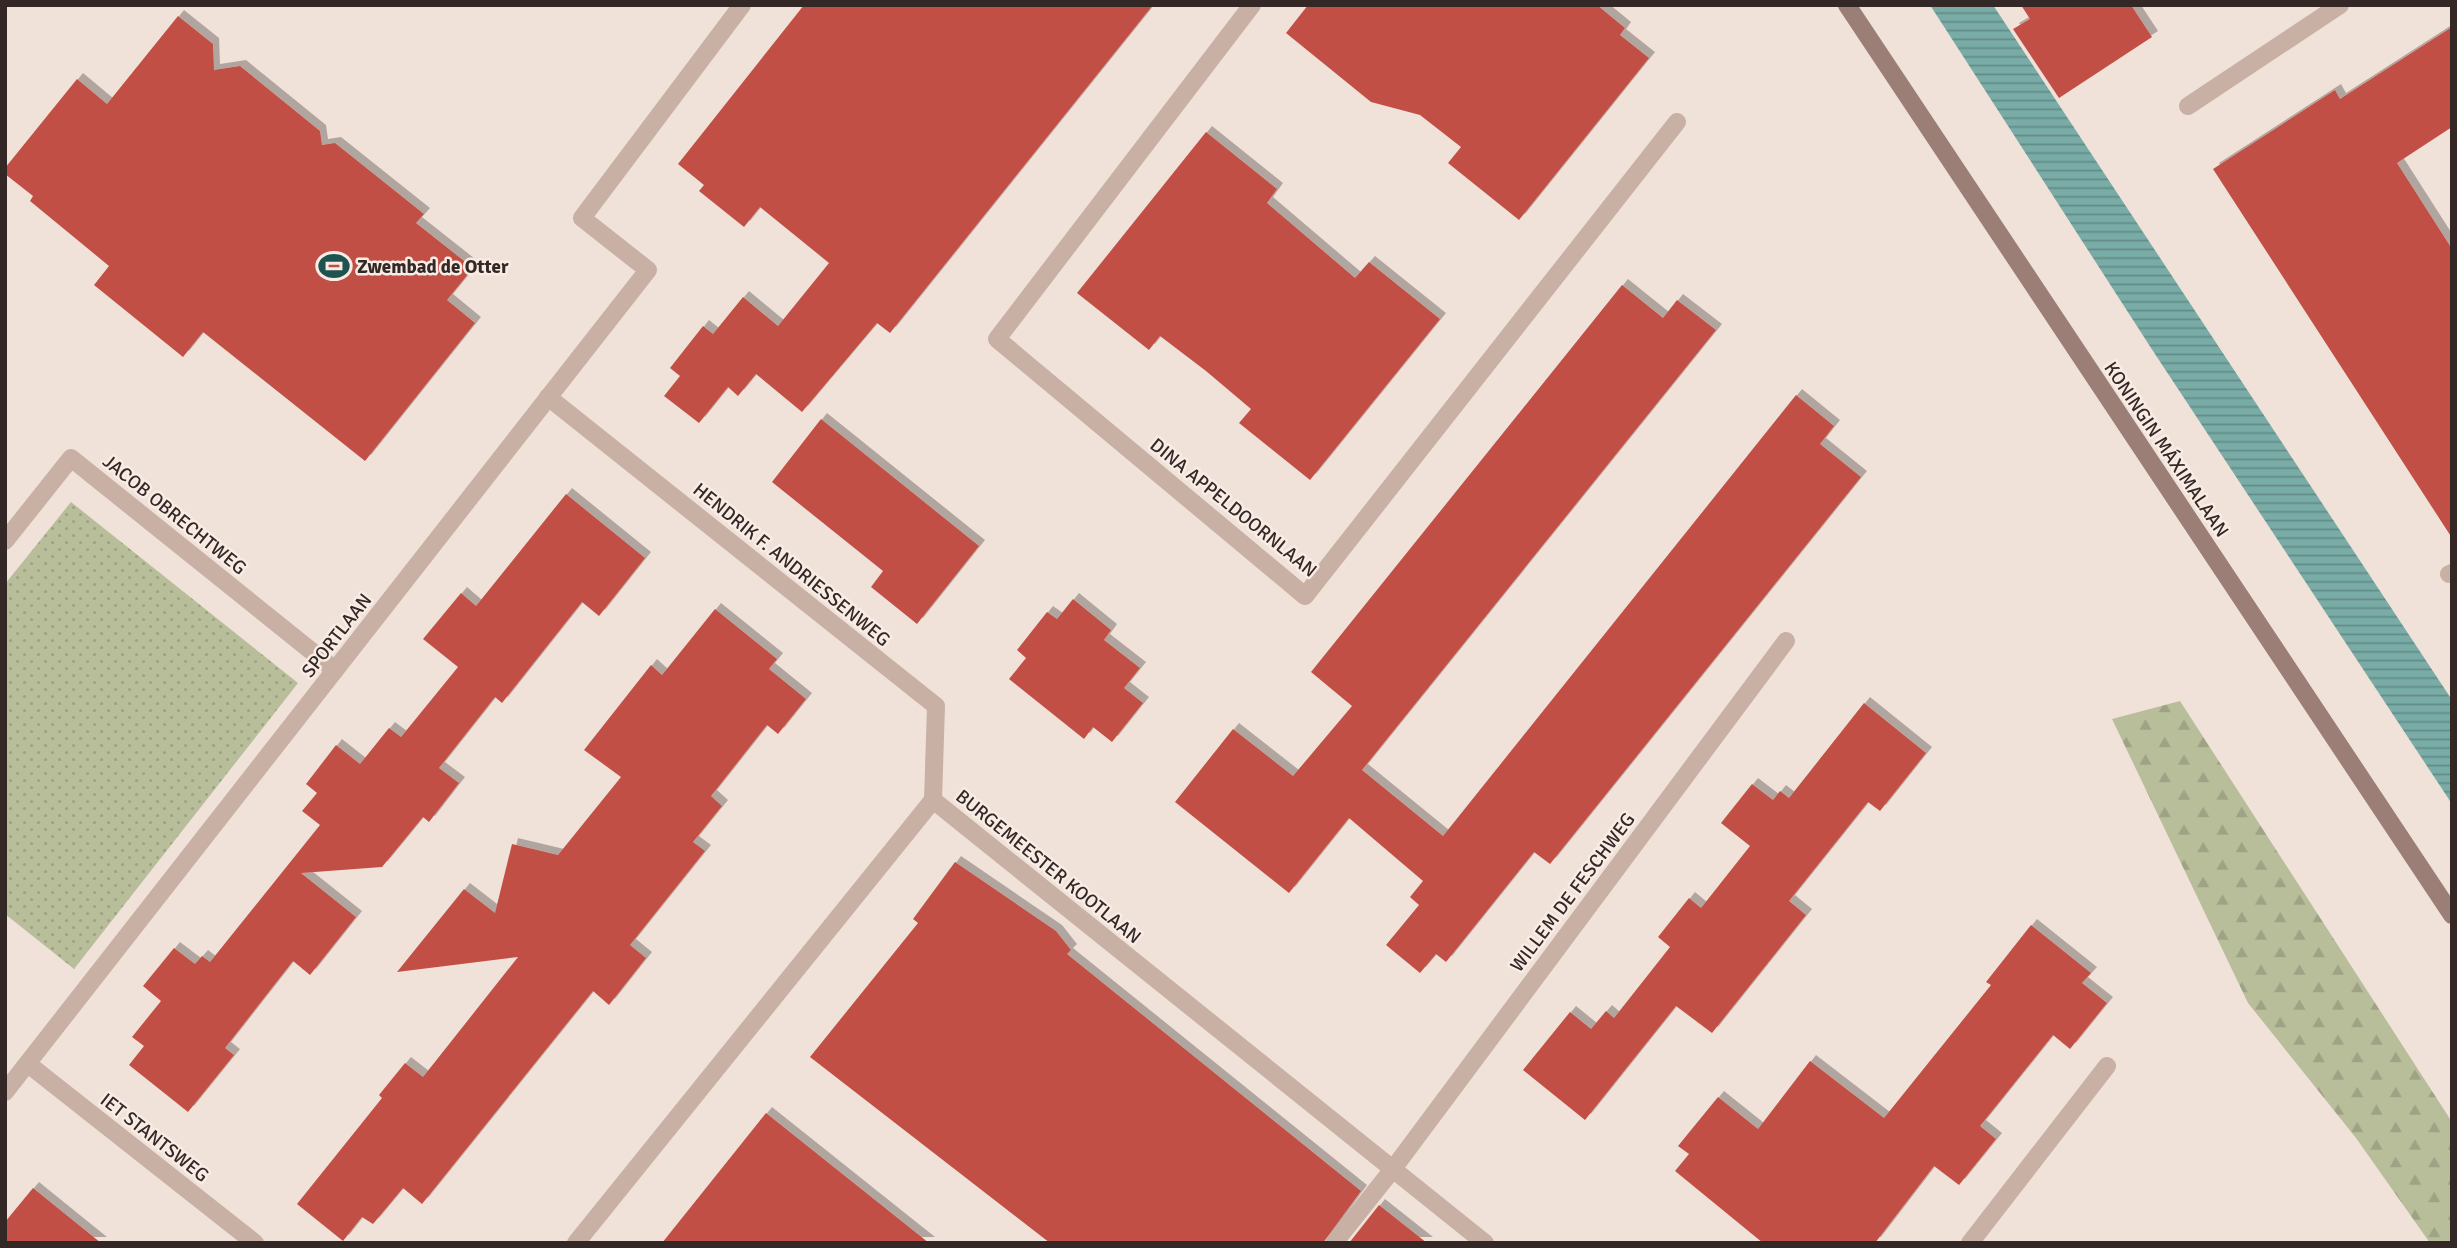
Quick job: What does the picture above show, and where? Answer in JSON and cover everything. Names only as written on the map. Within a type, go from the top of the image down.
[{"type":"main road","name":"KONINGIN MÁXIMALAAN","points":[[1847,5],[2452,915]]},
{"type":"street","name":"SPORTLAAN","points":[[5,1092],[648,270],[582,218],[742,5]]},
{"type":"street","name":"DINA APPELDOORNLAAN","points":[[1252,5],[997,340],[1305,596],[1677,122]]},
{"type":"street","points":[[2188,106],[2340,5]]},
{"type":"street","name":"HENDRIK F. ANDRIESSENWEG","points":[[548,397],[936,706],[933,800]]},
{"type":"street","name":"JACOB OBRECHTWEG","points":[[5,541],[71,458],[335,670]]},
{"type":"street","name":"WILLEM DE FESCHWEG","points":[[1334,1243],[1393,1169],[1786,641]]},
{"type":"street","name":"BURGEMEESTER KOOTLAAN","points":[[576,1243],[933,800],[1485,1243]]},
{"type":"street","name":"IET STANTSWEG","points":[[28,1064],[255,1243]]},
{"type":"street","points":[[1970,1243],[2107,1066]]},
{"type":"green space","points":[[71,502],[298,683],[74,969],[5,914],[5,584]]},
{"type":"green space","points":[[2180,701],[2452,1122],[2452,1243],[2430,1243],[2356,1138],[2248,1003],[2112,719]]},
{"type":"water","points":[[1930,5],[1993,5],[2452,700],[2452,804],[2153,351]]},
{"type":"building","points":[[804,5],[1153,5],[890,333],[877,323],[802,412],[756,374],[738,396],[728,387],[699,423],[664,396],[680,376],[670,368],[703,326],[713,334],[743,297],[778,326],[829,263],[760,207],[744,227],[699,191],[704,185],[678,164]]},
{"type":"building","points":[[1308,5],[1597,5],[1625,28],[1620,35],[1649,58],[1519,220],[1448,163],[1461,147],[1420,115],[1371,102],[1286,33]]},
{"type":"building","points":[[2021,5],[2131,5],[2152,37],[2059,98],[2013,29],[2030,19]]},
{"type":"building","points":[[178,16],[213,44],[214,70],[240,66],[320,131],[322,145],[335,143],[424,214],[416,223],[473,268],[447,300],[475,323],[365,461],[203,332],[183,357],[94,285],[109,266],[30,201],[33,196],[5,174],[5,168],[77,79],[107,104]]},
{"type":"building","points":[[2452,27],[2452,127],[2397,163],[2452,249],[2452,538],[2213,169],[2335,90],[2340,99]]},
{"type":"building","points":[[1206,132],[1277,189],[1267,203],[1355,278],[1369,262],[1440,319],[1310,480],[1239,423],[1251,409],[1206,371],[1160,336],[1149,350],[1077,293]]},
{"type":"building","points":[[1622,285],[1663,318],[1677,300],[1716,330],[1362,770],[1443,836],[1796,395],[1834,426],[1820,444],[1861,477],[1550,864],[1534,852],[1446,962],[1436,954],[1420,973],[1386,945],[1419,905],[1410,897],[1423,881],[1349,818],[1289,893],[1175,802],[1233,729],[1293,776],[1352,706],[1311,672]]},
{"type":"building","points":[[821,419],[979,546],[917,624],[871,587],[883,571],[772,482]]},
{"type":"building","points":[[566,494],[645,558],[599,616],[582,602],[502,703],[495,697],[439,768],[459,783],[429,822],[423,817],[382,867],[301,873],[356,917],[310,975],[293,961],[225,1048],[234,1055],[188,1112],[129,1065],[144,1046],[132,1037],[161,1001],[143,986],[174,948],[195,964],[202,956],[210,962],[320,825],[302,811],[317,793],[306,784],[336,745],[360,764],[389,728],[401,737],[458,667],[423,639],[461,593],[476,606]]},
{"type":"building","points":[[1073,599],[1111,630],[1104,640],[1140,668],[1124,688],[1143,703],[1112,742],[1093,727],[1084,739],[1009,679],[1026,658],[1017,650],[1047,612],[1057,619]]},
{"type":"building","points":[[715,609],[777,659],[769,669],[806,699],[778,734],[767,725],[711,796],[722,806],[693,842],[705,851],[630,945],[646,958],[609,1005],[593,991],[422,1204],[403,1188],[373,1224],[362,1217],[343,1241],[297,1204],[382,1098],[379,1095],[405,1063],[423,1077],[518,957],[397,972],[464,889],[495,913],[512,844],[558,855],[621,777],[584,750],[651,665],[662,675]]},
{"type":"building","points":[[1864,703],[1926,753],[1880,811],[1868,802],[1789,901],[1806,915],[1712,1033],[1676,1006],[1585,1120],[1523,1070],[1570,1012],[1591,1029],[1606,1011],[1614,1018],[1670,947],[1658,937],[1689,898],[1701,908],[1750,846],[1721,823],[1752,784],[1773,800],[1780,791],[1789,798]]},
{"type":"building","points":[[955,862],[1056,931],[1071,950],[1067,954],[1361,1191],[1323,1243],[1050,1243],[810,1057],[918,923],[913,919]]},
{"type":"building","points":[[2031,925],[2091,973],[2082,983],[2107,1003],[2070,1049],[2053,1035],[1980,1126],[1996,1139],[1959,1185],[1934,1166],[1875,1243],[1763,1243],[1675,1171],[1689,1154],[1678,1146],[1718,1097],[1758,1129],[1810,1061],[1884,1118],[1991,985],[1986,982]]},
{"type":"building","points":[[766,1113],[929,1243],[662,1243]]},
{"type":"building","points":[[33,1188],[101,1243],[5,1243],[5,1222]]},
{"type":"building","points":[[1379,1205],[1427,1243],[1349,1243]]},
{"type":"place","name":"Zwembad de Otter","points":[[334,266]]}]
